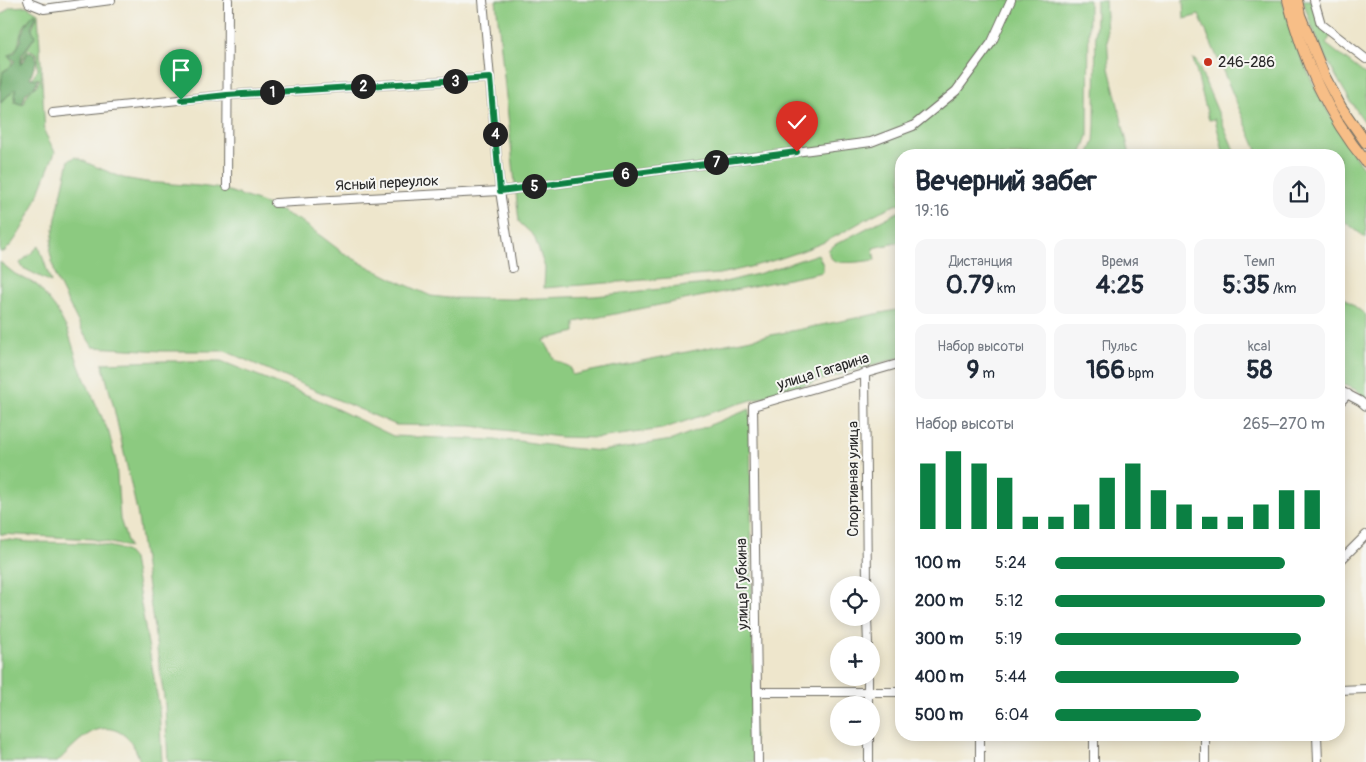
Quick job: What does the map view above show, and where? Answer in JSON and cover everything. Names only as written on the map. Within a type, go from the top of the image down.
[{"type":"main road","points":[[1288,0],[1302,49],[1318,84],[1335,118],[1366,162]]},
{"type":"main road","points":[[1297,0],[1300,15],[1324,75],[1341,107],[1366,143]]},
{"type":"street","points":[[28,2],[44,9],[111,0]]},
{"type":"street","points":[[227,186],[228,0]]},
{"type":"street","points":[[483,0],[500,191],[512,268]]},
{"type":"street","name":"Ясный переулок","points":[[275,203],[500,191],[871,142],[913,126],[956,91],[992,42],[1011,0]]},
{"type":"street","points":[[1314,0],[1321,24],[1366,59]]},
{"type":"street","points":[[52,113],[227,95],[490,78]]},
{"type":"street","name":"улица Гагарина","points":[[753,406],[895,365]]},
{"type":"street","name":"Спортивная улица","points":[[865,373],[867,576]]},
{"type":"street","points":[[1345,393],[1366,406]]},
{"type":"street","points":[[1345,397],[1348,394]]},
{"type":"street","name":"улица Губкина","points":[[753,406],[758,762]]},
{"type":"street","points":[[1345,556],[1366,535]]},
{"type":"street","points":[[868,686],[868,693]]},
{"type":"street","points":[[1345,690],[1366,689]]},
{"type":"street","points":[[757,692],[895,692]]},
{"type":"street","points":[[980,741],[980,762]]},
{"type":"street","points":[[1094,741],[1094,762]]},
{"type":"street","points":[[1204,741],[1205,762]]},
{"type":"street","points":[[1317,741],[1318,762]]},
{"type":"street","points":[[869,746],[869,762]]},
{"type":"green space","points":[[496,0],[1089,0],[1088,136],[1083,149],[895,149],[895,205],[822,243],[797,253],[719,274],[544,288],[545,268],[534,236],[519,222]]},
{"type":"green space","points":[[1096,0],[1105,0],[1109,68],[1129,149],[1091,149],[1094,142]]},
{"type":"green space","points":[[1183,0],[1282,0],[1299,53],[1320,98],[1356,158],[1366,171],[1366,238],[1345,222],[1345,149],[1256,149],[1199,15],[1184,19]]},
{"type":"green space","points":[[1303,0],[1310,0],[1331,35],[1326,44],[1366,75],[1366,124],[1347,96],[1327,59]]},
{"type":"green space","points":[[27,6],[38,13],[45,133],[55,152],[27,220],[12,243],[4,252],[0,252],[0,104],[16,88],[14,102],[23,105],[28,93],[37,85],[40,79],[32,78],[38,69],[38,54],[29,49],[21,63],[24,53],[35,37],[32,28],[37,17],[35,13],[22,30],[17,48],[8,56],[13,61],[10,67],[3,71],[0,84],[0,16],[10,7]]},
{"type":"green space","points":[[35,13],[36,17],[31,27],[35,36],[22,54],[20,65],[28,52],[36,54],[36,62],[30,78],[38,79],[35,86],[26,93],[22,104],[15,102],[16,88],[0,103],[0,85],[3,72],[15,61],[9,56],[15,52],[28,21]]},
{"type":"green space","points":[[1193,59],[1196,60],[1233,149],[1222,149],[1215,119],[1209,120]]},
{"type":"green space","points":[[76,157],[123,178],[223,189],[266,204],[301,221],[342,252],[363,264],[431,296],[512,299],[595,296],[725,282],[761,273],[818,254],[823,265],[823,272],[575,322],[575,332],[544,340],[555,360],[570,367],[572,375],[895,310],[895,359],[728,407],[662,429],[599,438],[560,437],[471,426],[396,425],[225,351],[162,351],[93,347],[83,332],[56,278],[50,252],[69,160]]},
{"type":"green space","points":[[895,214],[895,243],[873,248],[875,260],[839,262],[834,260],[830,257],[828,250]]},
{"type":"green space","points":[[39,246],[51,282],[23,268],[20,263]]},
{"type":"green space","points":[[0,262],[15,274],[37,285],[56,309],[68,331],[79,366],[109,433],[116,462],[120,519],[129,547],[92,539],[0,534]]},
{"type":"green space","points":[[1345,299],[1366,315],[1366,399],[1357,390],[1345,385]]},
{"type":"green space","points":[[221,361],[312,397],[393,436],[519,441],[601,451],[672,440],[750,409],[754,762],[168,762],[165,705],[137,511],[102,363]]},
{"type":"green space","points":[[0,539],[30,542],[93,543],[127,552],[133,559],[159,706],[162,762],[140,762],[133,745],[127,738],[113,729],[105,729],[96,730],[87,735],[57,762],[0,762]]},
{"type":"place","name":"246-286","points":[[1208,62]]},
{"type":"route","points":[[181,100],[227,95],[490,78],[500,191],[797,152]]}]
